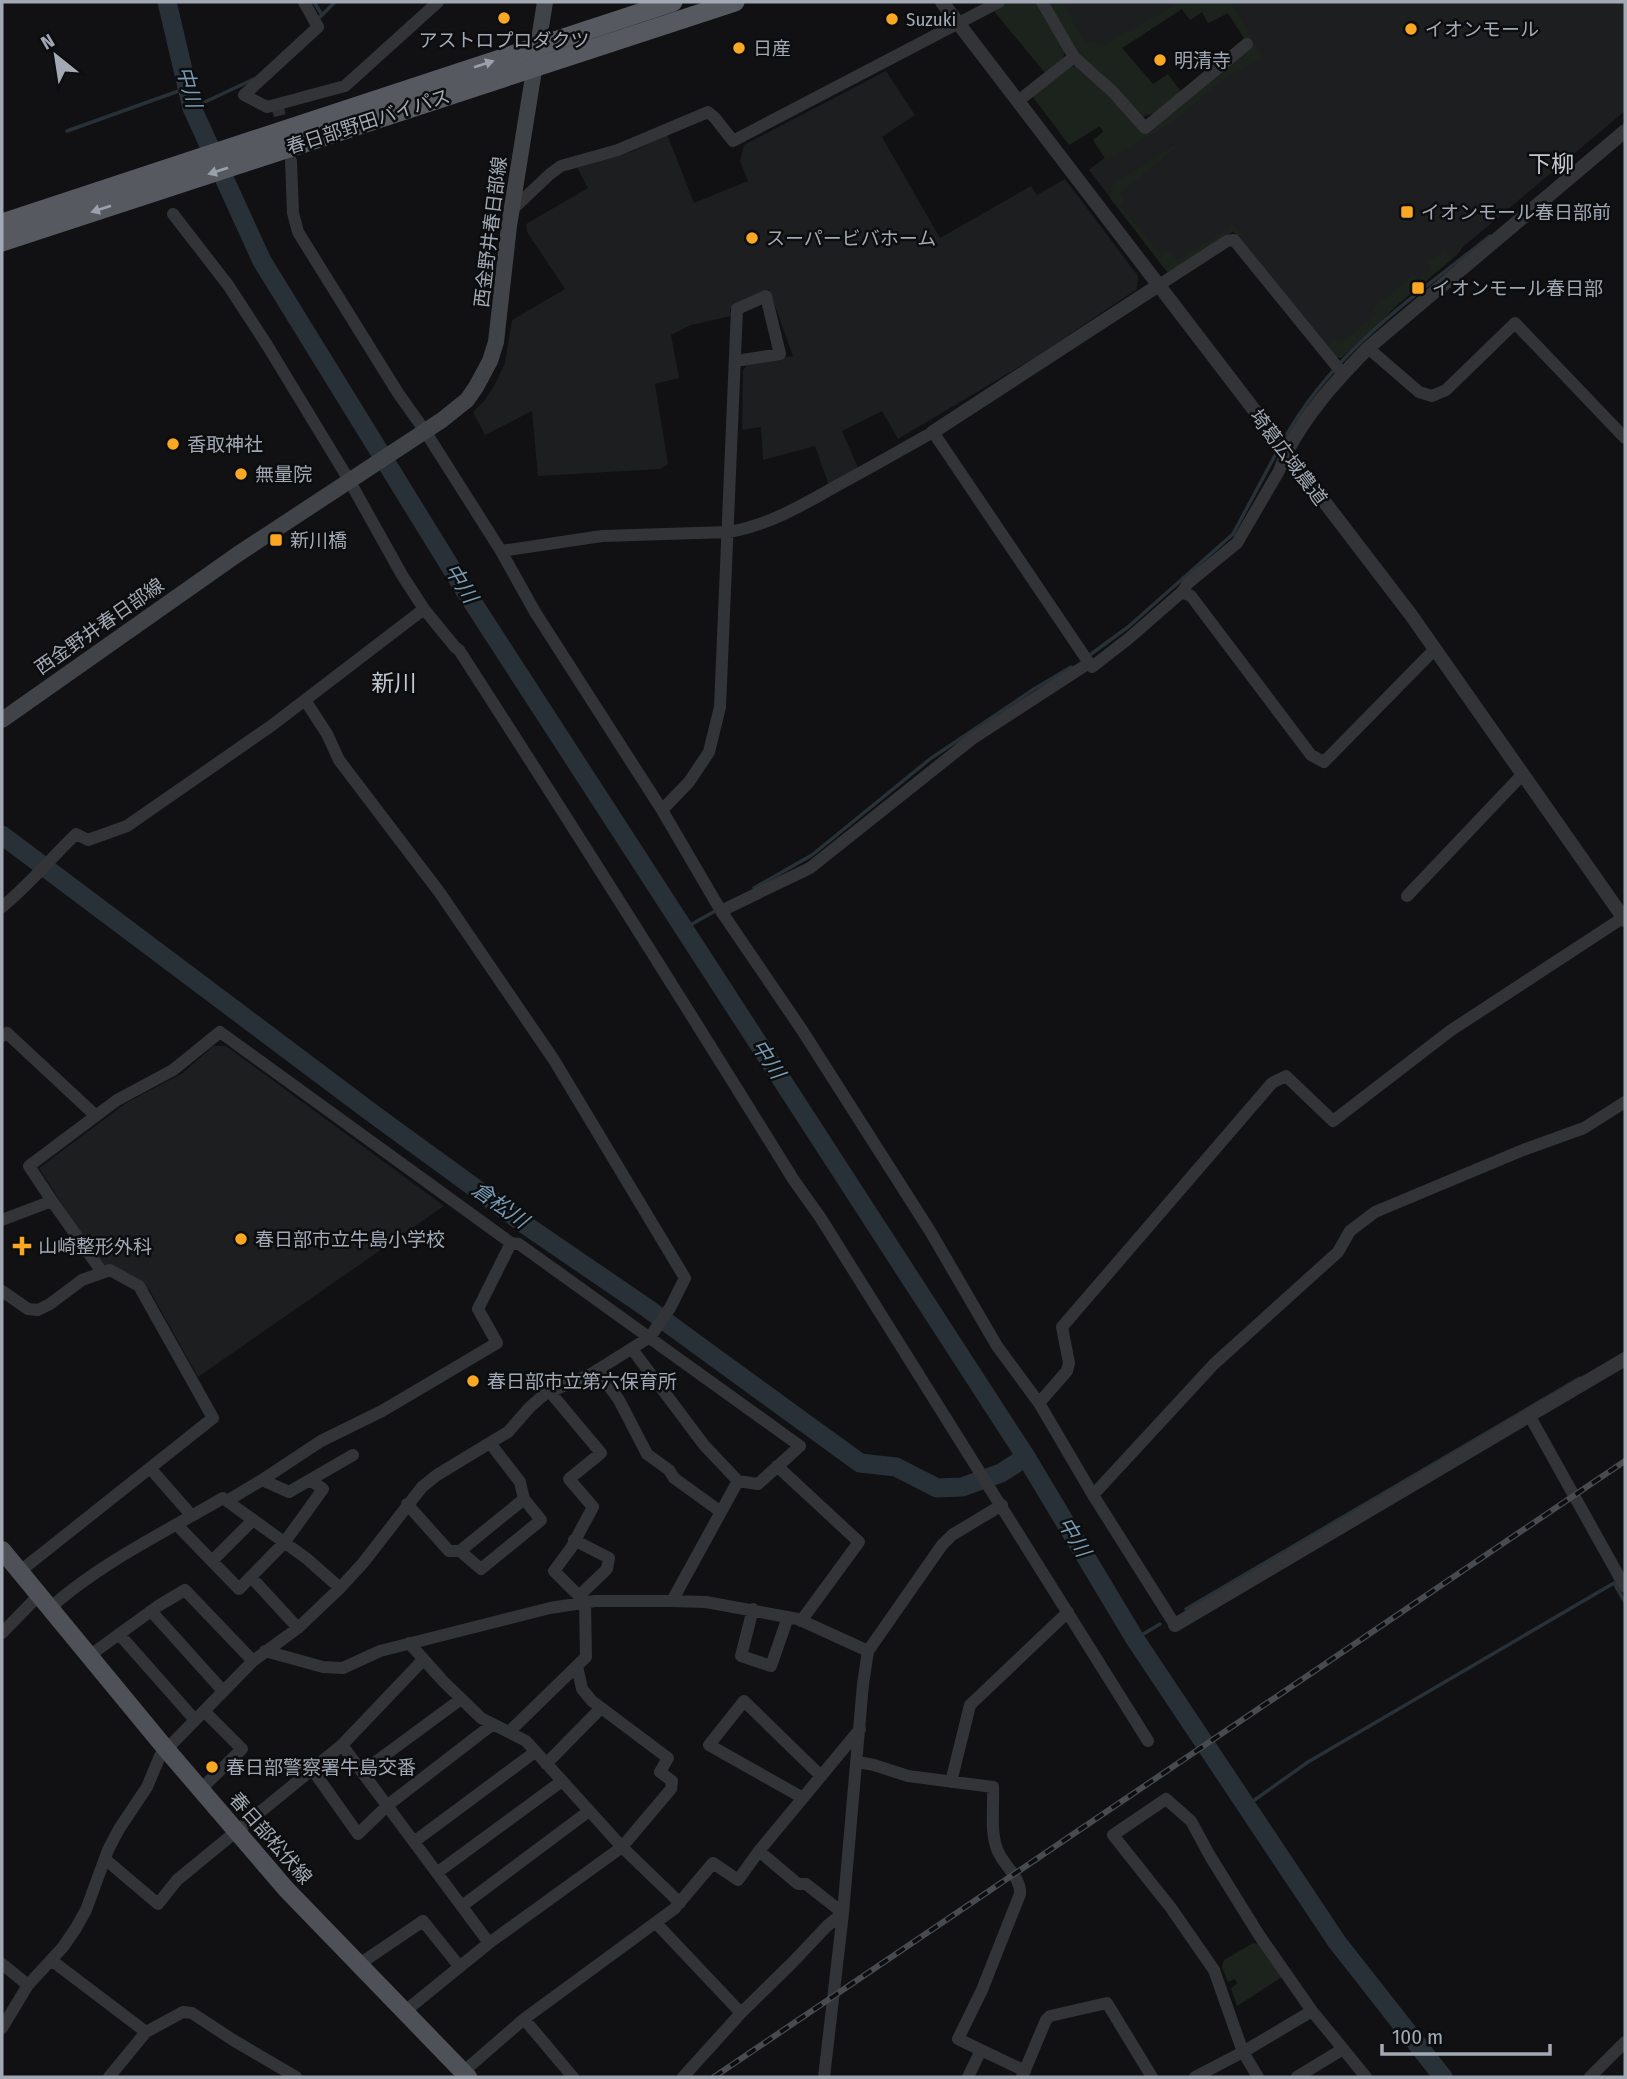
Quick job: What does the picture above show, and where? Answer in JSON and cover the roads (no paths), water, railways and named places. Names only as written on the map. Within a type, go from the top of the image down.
[{"type":"highway","name":"春日部野田バイパス","points":[[2,242],[163,180],[268,145],[538,46],[673,2]]},
{"type":"highway","name":"春日部野田バイパス","points":[[268,145],[534,67],[735,2]]},
{"type":"highway","name":"春日部野田バイパス","points":[[2,223],[163,180]]},
{"type":"main road","name":"西金野井春日部線","points":[[421,434],[467,400],[490,361],[500,317],[512,210],[545,2]]},
{"type":"main road","points":[[354,477],[421,434]]},
{"type":"main road","name":"西金野井春日部線","points":[[2,720],[238,554],[354,477]]},
{"type":"main road","name":"春日部松伏線","points":[[2,1550],[286,1889],[465,2075]]},
{"type":"street","points":[[304,2],[318,27],[244,95],[267,107],[345,86],[438,2]]},
{"type":"street","name":"埼葛広域農道","points":[[942,2],[1435,649],[1624,918]]},
{"type":"street","points":[[512,210],[561,166],[618,150],[708,112],[733,141],[999,2]]},
{"type":"street","points":[[1042,2],[1074,57],[1113,92],[1145,128],[1247,44]]},
{"type":"street","points":[[1018,101],[1074,57]]},
{"type":"street","points":[[933,432],[1092,667],[1128,639],[1182,592],[1188,583],[1237,543],[1279,471],[1309,412],[1368,348],[1625,131]]},
{"type":"street","points":[[290,161],[293,213],[298,232],[421,434],[501,551],[535,612],[662,810],[721,911],[802,1030],[930,1231],[997,1346],[1040,1403],[1093,1495],[1175,1625],[1625,1359]]},
{"type":"street","points":[[173,214],[234,295],[354,477],[402,575],[424,609],[459,650],[592,855],[632,923],[1002,1505],[1148,1741]]},
{"type":"street","points":[[501,551],[602,536],[729,532],[750,529],[772,521],[933,432],[1227,241],[1234,240],[1343,374]]},
{"type":"street","points":[[662,810],[689,782],[709,752],[714,738],[720,708],[737,361],[737,309],[766,296],[780,354],[737,361]]},
{"type":"street","points":[[1368,348],[1419,392],[1432,396],[1446,390],[1515,323],[1625,438]]},
{"type":"street","points":[[1182,592],[1191,596],[1311,755],[1324,762],[1435,649]]},
{"type":"street","points":[[2,908],[30,883],[76,834],[88,840],[127,826],[305,700],[424,609]]},
{"type":"street","points":[[721,911],[810,868],[972,739],[1089,663]]},
{"type":"street","points":[[2,2028],[28,1985],[63,1947],[86,1910],[104,1860],[119,1829],[147,1787],[160,1756],[166,1749],[253,1661],[298,1628],[340,1588],[422,1487],[508,1432],[530,1407],[550,1392],[597,1370],[652,1335],[685,1278],[554,1060],[440,893],[339,760],[327,734],[305,700]]},
{"type":"street","points":[[1407,896],[1522,775]]},
{"type":"street","points":[[1040,1403],[1067,1371],[1069,1363],[1062,1327],[1272,1083],[1286,1076],[1333,1121],[1450,1031],[1624,918]]},
{"type":"street","points":[[102,1272],[29,1166],[117,1100],[173,1070],[220,1032],[511,1242],[519,1244],[652,1335],[800,1446],[758,1483],[738,1481],[704,1445],[632,1349]]},
{"type":"street","points":[[2,1036],[7,1033],[96,1116]]},
{"type":"street","points":[[1093,1495],[1214,1364],[1338,1252],[1350,1231],[1375,1212],[1523,1150],[1584,1128],[1625,1102]]},
{"type":"street","points":[[2,1220],[52,1201]]},
{"type":"street","points":[[227,1501],[321,1441],[382,1411],[497,1343],[478,1309],[511,1242]]},
{"type":"street","points":[[2,1291],[28,1309],[38,1310],[82,1280],[110,1270],[139,1286],[213,1418],[19,1572]]},
{"type":"street","points":[[597,1370],[620,1400],[647,1454],[720,1513]]},
{"type":"street","points":[[509,1732],[586,1657],[582,1599],[554,1571],[571,1548],[593,1507],[569,1479],[601,1453],[550,1392]]},
{"type":"street","points":[[1529,1415],[1625,1584]]},
{"type":"street","points":[[460,1551],[481,1569],[541,1520],[524,1499],[520,1482],[490,1443]]},
{"type":"street","points":[[262,1480],[289,1492],[353,1455]]},
{"type":"street","points":[[777,1466],[859,1542],[802,1621]]},
{"type":"street","points":[[150,1468],[192,1516]]},
{"type":"street","points":[[177,1525],[239,1589],[284,1543],[323,1489],[310,1480]]},
{"type":"street","points":[[671,1601],[738,1481]]},
{"type":"street","points":[[2,1633],[44,1602],[65,1594],[223,1498],[306,1558],[340,1588]]},
{"type":"street","points":[[407,1504],[449,1551],[460,1551],[524,1499]]},
{"type":"street","points":[[824,2077],[868,1651],[942,1545],[952,1535],[1002,1505]]},
{"type":"street","points":[[212,1561],[253,1520]]},
{"type":"street","points":[[574,1540],[609,1558],[607,1569],[582,1599]]},
{"type":"street","points":[[251,1577],[298,1628]]},
{"type":"street","points":[[89,1656],[185,1590],[253,1661]]},
{"type":"street","points":[[265,1651],[323,1667],[343,1668],[380,1651],[582,1599],[706,1602],[753,1609],[802,1621],[868,1651]]},
{"type":"street","points":[[753,1609],[741,1656],[771,1666],[788,1617]]},
{"type":"street","points":[[151,1611],[223,1691]]},
{"type":"street","points":[[950,1782],[970,1705],[1068,1612]]},
{"type":"street","points":[[119,1634],[200,1715],[242,1749],[201,1789]]},
{"type":"street","points":[[409,1643],[481,1718],[526,1741],[622,1847],[680,1903]]},
{"type":"street","points":[[104,1860],[158,1904],[177,1880],[342,1745],[423,1660]]},
{"type":"street","points":[[404,2011],[489,1943],[622,1847],[671,1788],[672,1781],[660,1772],[668,1758],[601,1708],[582,1689],[577,1666]]},
{"type":"street","points":[[362,1772],[461,1699]]},
{"type":"street","points":[[803,1798],[709,1745],[744,1701],[821,1776]]},
{"type":"street","points":[[546,1764],[601,1708]]},
{"type":"street","points":[[312,1769],[358,1834],[388,1805],[493,1724]]},
{"type":"street","points":[[465,2075],[524,2019],[680,1903],[713,1863],[738,1880],[860,1728]]},
{"type":"street","points":[[342,1745],[489,1943]]},
{"type":"street","points":[[415,1841],[535,1752]]},
{"type":"street","points":[[858,1762],[908,1776],[992,1787],[995,1843],[1020,1887],[1020,1894],[982,1990],[957,2039],[1023,2074],[1050,2016],[1107,2003],[1152,2077]]},
{"type":"street","points":[[438,1872],[562,1781]]},
{"type":"street","points":[[1258,2077],[1243,2052],[1214,1970],[1171,1909],[1113,1835],[1166,1799],[1191,1821],[1259,1935],[1312,2011],[1366,2077]]},
{"type":"street","points":[[462,1906],[589,1811]]},
{"type":"street","points":[[759,1851],[799,1884],[806,1884],[843,1913]]},
{"type":"street","points":[[683,2077],[741,2013],[843,1913]]},
{"type":"street","points":[[358,1965],[423,1921],[459,1966]]},
{"type":"street","points":[[656,1923],[741,2013]]},
{"type":"street","points":[[51,1960],[146,2032]]},
{"type":"street","points":[[2,1964],[28,1985]]},
{"type":"street","points":[[1195,2077],[1312,2011]]},
{"type":"street","points":[[108,2077],[146,2032],[177,2013],[192,2013],[296,2077]]},
{"type":"street","points":[[524,2019],[573,2077]]},
{"type":"street","points":[[1590,2077],[1625,2042]]},
{"type":"street","points":[[1297,2077],[1343,2049]]},
{"type":"street","points":[[968,2077],[981,2050]]},
{"type":"waterway","name":"中川","points":[[167,2],[192,108],[262,261],[464,589],[1026,1457],[1135,1639],[1337,1942],[1443,2077]]},
{"type":"waterway","points":[[314,2],[322,15]]},
{"type":"waterway","points":[[318,19],[335,2]]},
{"type":"waterway","points":[[192,108],[254,79]]},
{"type":"waterway","points":[[67,131],[187,88]]},
{"type":"waterway","points":[[1283,441],[1303,409],[1349,353],[1403,305],[1490,236]]},
{"type":"waterway","points":[[1087,657],[1128,627],[1233,534],[1279,448]]},
{"type":"waterway","points":[[754,888],[812,855],[930,759],[1071,667]]},
{"type":"waterway","name":"倉松川","points":[[2,835],[372,1113],[860,1463],[896,1467],[937,1488],[962,1487],[1001,1473],[1026,1457]]},
{"type":"waterway","points":[[683,929],[717,910]]},
{"type":"waterway","points":[[1186,1609],[1580,1378]]},
{"type":"waterway","points":[[1246,1806],[1308,1762],[1614,1583],[1625,1602]]},
{"type":"waterway","points":[[1135,1639],[1160,1624]]},
{"type":"tunnel","points":[[277,104],[285,137]]},
{"type":"railway","points":[[714,2077],[1625,1461]]},
{"type":"place","name":"アストロプロダクツ","points":[[504,18]]},
{"type":"place","name":"Suzuki","points":[[892,19]]},
{"type":"place","name":"イオンモール","points":[[1411,29]]},
{"type":"place","name":"日産","points":[[739,48]]},
{"type":"place","name":"明清寺","points":[[1160,60]]},
{"type":"place","name":"イオンモール春日部前","points":[[1407,212]]},
{"type":"place","name":"スーパービバホーム","points":[[752,238]]},
{"type":"place","name":"イオンモール春日部","points":[[1418,288]]},
{"type":"place","name":"香取神社","points":[[173,444]]},
{"type":"place","name":"無量院","points":[[241,474]]},
{"type":"place","name":"新川橋","points":[[276,540]]},
{"type":"place","name":"春日部市立牛島小学校","points":[[241,1239]]},
{"type":"place","name":"山崎整形外科","points":[[22,1246]]},
{"type":"place","name":"春日部市立第六保育所","points":[[473,1381]]},
{"type":"place","name":"春日部警察署牛島交番","points":[[212,1767]]},
{"type":"district","name":"下柳","points":[[1551,164]]},
{"type":"district","name":"新川","points":[[394,683]]}]
